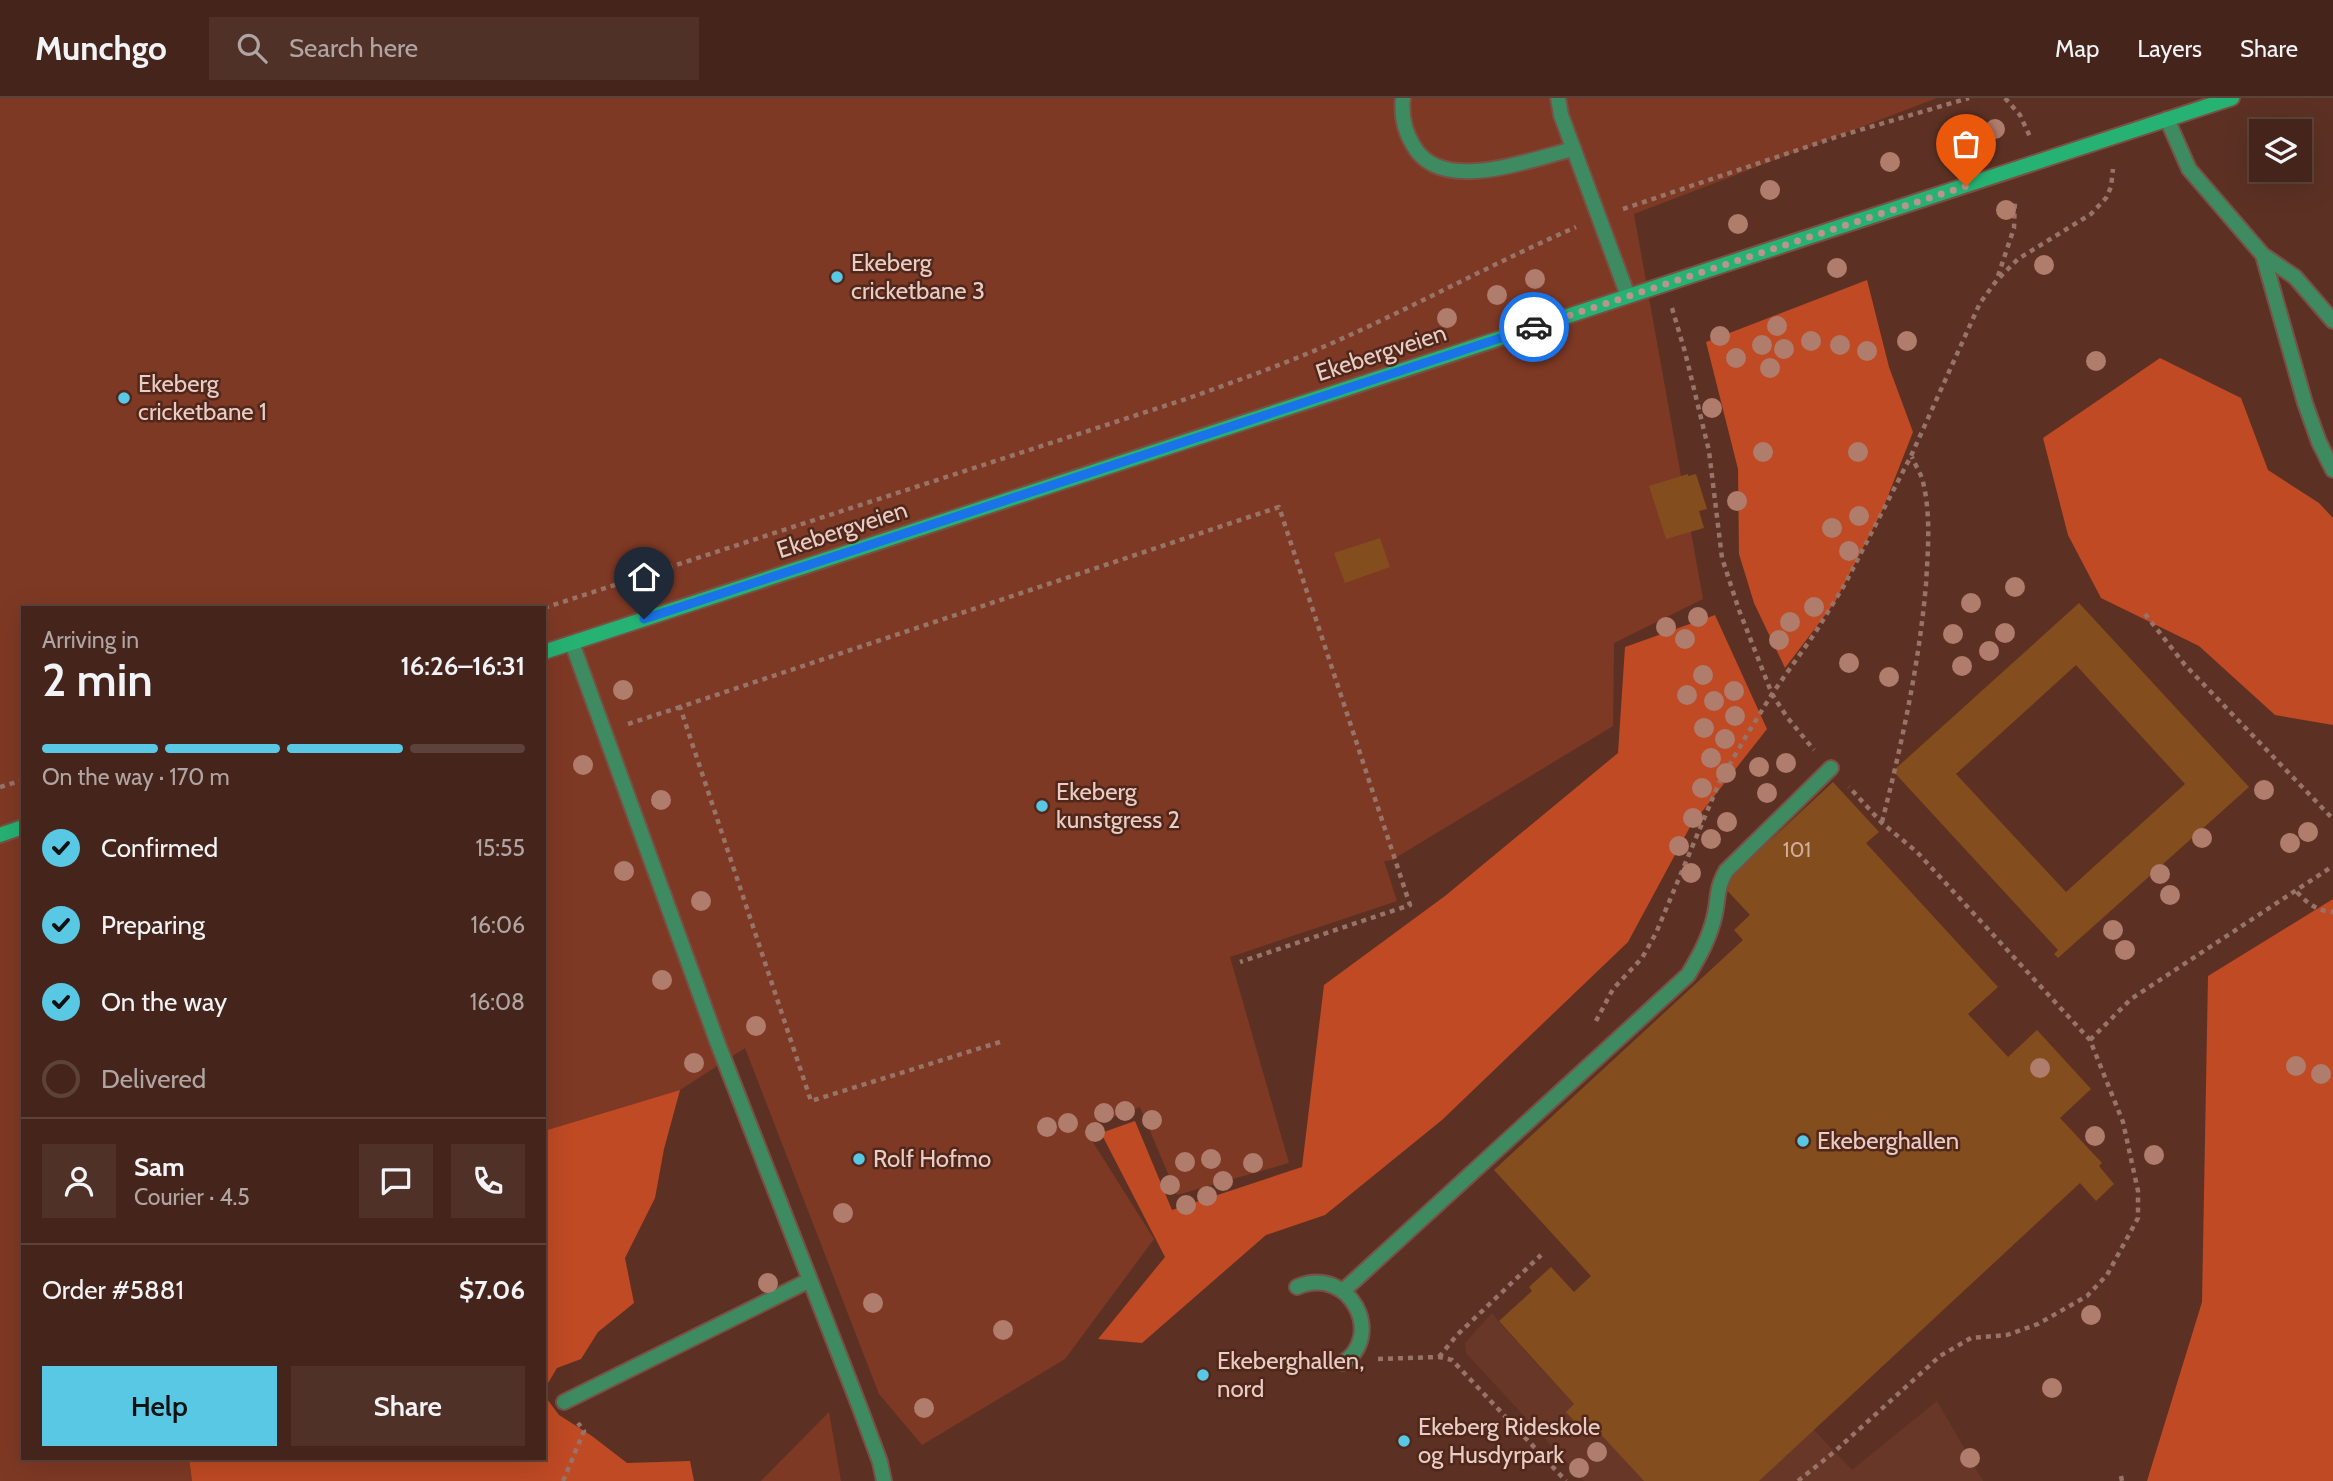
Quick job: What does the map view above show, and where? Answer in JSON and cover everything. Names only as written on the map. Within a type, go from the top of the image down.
[{"type":"street","name":"Ekebergveien","points":[[546,651],[2232,98]]},
{"type":"street","points":[[0,835],[21,828]]},
{"type":"lane","points":[[1404,98],[1403,117],[1408,136],[1420,157],[1440,168],[1457,172],[1480,171],[1574,149]]},
{"type":"lane","points":[[1558,98],[1561,115],[1628,296]]},
{"type":"lane","points":[[2166,119],[2189,169],[2263,255],[2295,277],[2333,321]]},
{"type":"lane","points":[[2263,255],[2305,403],[2319,442],[2333,470]]},
{"type":"lane","points":[[572,643],[718,1044],[860,1408],[880,1462],[884,1481]]},
{"type":"lane","points":[[1343,1290],[1688,975],[1705,947],[1715,913],[1718,887],[1727,871],[1831,768]]},
{"type":"lane","points":[[564,1402],[810,1280]]},
{"type":"lane","points":[[1297,1287],[1308,1282],[1322,1281],[1333,1284],[1343,1290],[1358,1312],[1362,1326],[1361,1342],[1356,1352],[1342,1363]]},
{"type":"path","points":[[546,607],[1189,398],[1337,341],[1520,251],[1600,217],[1836,138],[1969,98]]},
{"type":"path","points":[[2005,98],[2020,115],[2043,161]]},
{"type":"path","points":[[1591,1029],[1613,989],[1642,958],[1656,933],[1719,783],[1772,694],[1845,584],[1911,456],[1980,303],[1997,280],[2018,259],[2091,214],[2112,187],[2113,169]]},
{"type":"path","points":[[1997,280],[2014,229],[2015,200]]},
{"type":"path","points":[[1671,304],[1709,451],[1722,558],[1772,694],[1804,739],[1882,823],[1917,852],[2090,1040],[2123,1122],[2138,1191],[2138,1218],[2107,1275],[2087,1296],[2038,1324],[2007,1335],[1971,1338],[1940,1356],[1798,1481]]},
{"type":"path","points":[[1882,823],[1912,694],[1922,627],[1929,517],[1923,480],[1911,456]]},
{"type":"path","points":[[604,732],[1279,507],[1410,905],[1240,962]]},
{"type":"path","points":[[2145,614],[2185,665],[2333,819]]},
{"type":"path","points":[[680,707],[811,1101],[1000,1042]]},
{"type":"path","points":[[0,787],[21,781]]},
{"type":"path","points":[[2090,1040],[2131,999],[2333,866]]},
{"type":"path","points":[[2297,892],[2306,903],[2333,912]]},
{"type":"path","points":[[1439,1357],[1457,1335],[1541,1255]]},
{"type":"path","points":[[1356,1352],[1371,1358],[1388,1360],[1439,1357],[1452,1360],[1566,1481]]},
{"type":"path","points":[[563,1481],[584,1431],[564,1402]]},
{"type":"shaded area","points":[[0,98],[1937,98],[1634,214],[1703,599],[1614,643],[1613,726],[1392,860],[1384,861],[1397,901],[1230,957],[1289,1163],[1177,1195],[1140,1107],[1084,1128],[1154,1239],[1065,1359],[922,1445],[879,1394],[745,1048],[680,1090],[546,1130],[546,606],[21,606],[21,1460],[189,1460],[192,1481],[0,1481]]},
{"type":"shaded area","points":[[1867,280],[1889,367],[1913,432],[1882,511],[1835,602],[1785,668],[1754,603],[1739,554],[1738,469],[1706,342]]},
{"type":"shaded area","points":[[2160,358],[2241,398],[2268,470],[2319,503],[2333,518],[2333,725],[2275,715],[2199,646],[2101,598],[2068,535],[2043,438]]},
{"type":"shaded area","points":[[1715,615],[1767,729],[1690,827],[1628,942],[1442,1120],[1325,1215],[1266,1235],[1142,1343],[1098,1339],[1165,1257],[1101,1133],[1135,1121],[1172,1210],[1302,1167],[1324,985],[1445,896],[1618,753],[1625,647]]},
{"type":"shaded area","points":[[2333,899],[2333,1481],[2147,1481],[2202,1302],[2208,976]]},
{"type":"shaded area","points":[[680,1090],[664,1149],[655,1198],[625,1258],[634,1303],[598,1332],[581,1359],[557,1368],[546,1387],[546,1130]]},
{"type":"shaded area","points":[[1492,1313],[1644,1481],[1584,1481],[1466,1353],[1465,1343]]},
{"type":"shaded area","points":[[546,1398],[559,1415],[627,1463],[690,1461],[694,1481],[192,1481],[189,1460],[546,1460]]},
{"type":"shaded area","points":[[1937,1401],[1983,1481],[1759,1481],[1813,1429],[1852,1470]]},
{"type":"shaded area","points":[[829,1412],[841,1481],[761,1481]]},
{"type":"building","points":[[1696,474],[1707,509],[1699,511],[1704,528],[1666,539],[1649,486]]},
{"type":"building","points":[[1380,538],[1390,567],[1345,583],[1334,553]]},
{"type":"building","points":[[2079,603],[2249,787],[2058,958],[2054,954],[2058,950],[1893,771]],"holes":[[[2076,665],[2185,784],[2066,892],[1956,774]]]},
{"type":"building","name":"Ekeberghallen","points":[[1833,782],[1879,832],[1866,843],[1998,987],[1968,1014],[2008,1057],[2037,1030],[2091,1089],[2060,1118],[2102,1163],[2099,1166],[2114,1184],[2096,1201],[2080,1183],[1759,1481],[1644,1481],[1594,1427],[1586,1434],[1566,1412],[1574,1404],[1499,1321],[1532,1291],[1529,1287],[1551,1267],[1574,1292],[1591,1276],[1494,1170],[1743,940],[1734,930],[1750,915],[1722,885]]},
{"type":"way so far","points":[[1534,327],[1966,186]]},
{"type":"place","name":"Ekeberg cricketbane 3","points":[[837,277]]},
{"type":"place","name":"Ekeberg cricketbane 1","points":[[124,398]]},
{"type":"place","name":"Ekeberg kunstgress 2","points":[[1042,806]]},
{"type":"place","name":"Ekeberghallen","points":[[1803,1141]]},
{"type":"place","name":"Rolf Hofmo","points":[[859,1159]]},
{"type":"place","name":"Ekeberghallen, nord","points":[[1203,1375]]},
{"type":"place","name":"Ekeberg Rideskole og Husdyrpark","points":[[1404,1441]]},
{"type":"route","points":[[644,619],[1534,327]]}]
